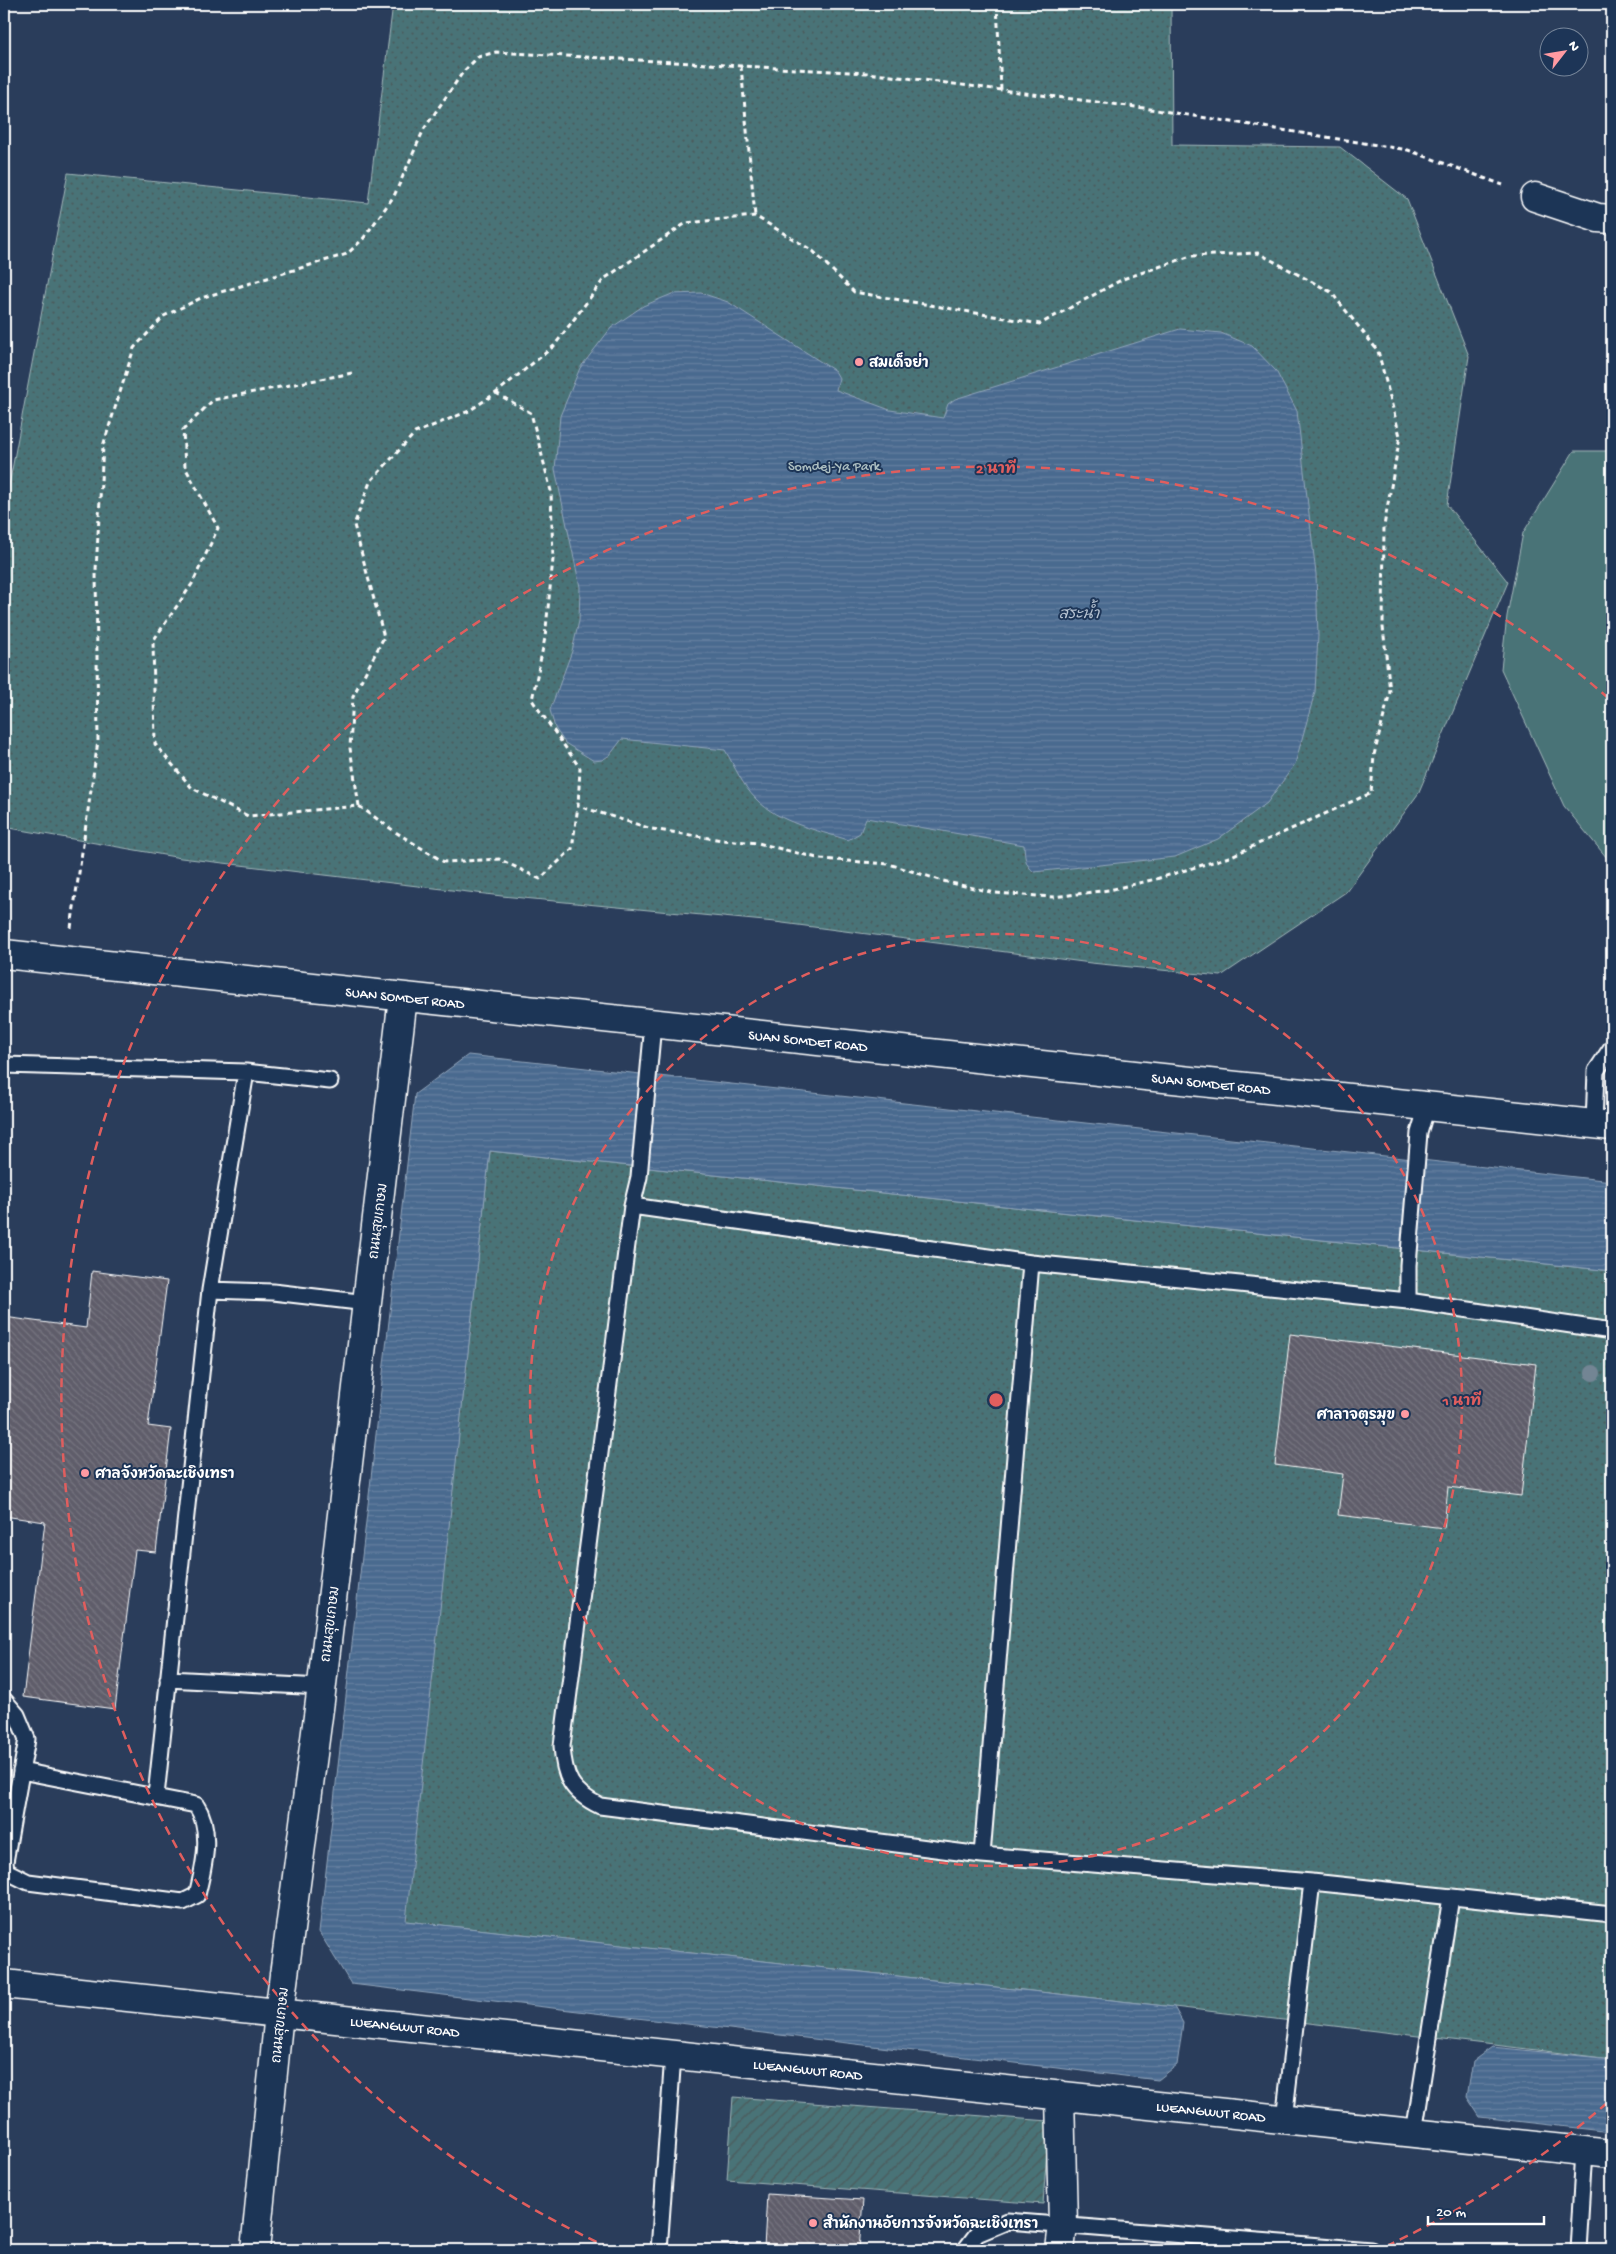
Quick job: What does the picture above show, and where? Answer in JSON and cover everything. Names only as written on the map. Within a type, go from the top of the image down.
[{"type":"street","points":[[1535,196],[1598,218],[1612,219]]},
{"type":"street","name":"SUAN SOMDET ROAD","points":[[4,954],[1603,1125]]},
{"type":"street","name":"ถนนสุขเกษม","points":[[256,2250],[280,2013],[322,1687],[404,997]]},
{"type":"street","name":"LUEANGWUT ROAD","points":[[4,1984],[1612,2154]]},
{"type":"street","points":[[1060,2095],[1062,2238]]},
{"type":"lane","points":[[653,1024],[639,1178],[632,1206],[562,1746],[563,1764],[572,1787],[586,1800],[600,1806],[982,1855],[1312,1882],[1612,1914]]},
{"type":"lane","points":[[1603,1125],[1596,1071],[1612,1046]]},
{"type":"lane","points":[[4,1065],[246,1072],[330,1081]]},
{"type":"lane","points":[[156,1796],[210,1290],[246,1072]]},
{"type":"lane","points":[[1408,1301],[1408,1265],[1420,1134],[1427,1106]]},
{"type":"lane","points":[[632,1206],[1031,1264],[1408,1301],[1612,1331]]},
{"type":"lane","points":[[982,1855],[1031,1264]]},
{"type":"lane","points":[[210,1290],[273,1292],[367,1303]]},
{"type":"lane","points":[[168,1679],[322,1687]]},
{"type":"lane","points":[[4,1700],[16,1715],[27,1738],[21,1771],[5,1862],[6,1871],[28,1882],[183,1902],[197,1895],[205,1863],[204,1816],[196,1805],[21,1771]]},
{"type":"lane","points":[[1284,2119],[1312,1882]]},
{"type":"lane","points":[[1414,2133],[1451,1897]]},
{"type":"lane","points":[[659,2250],[674,2054]]},
{"type":"lane","points":[[1578,2250],[1584,2151]]},
{"type":"lane","points":[[965,2250],[977,2234],[1008,2221],[1062,2238],[1371,2250]]},
{"type":"path","points":[[997,4],[1001,90]]},
{"type":"path","points":[[66,961],[98,741],[96,570],[103,446],[134,348],[164,316],[201,298],[346,254],[363,239],[394,196],[424,129],[463,72],[478,57],[496,52],[867,73],[1144,108],[1408,150],[1535,196]]},
{"type":"path","points":[[741,66],[755,216]]},
{"type":"path","points":[[359,806],[350,748],[353,696],[384,638],[354,525],[370,482],[415,433],[469,411],[496,393],[554,346],[604,279],[686,223],[755,216],[813,251],[854,292],[1040,324],[1123,279],[1191,256],[1258,254],[1330,292],[1378,351],[1400,436],[1384,526],[1383,627],[1390,692],[1374,756],[1371,793],[1229,857],[1118,888],[1053,897],[995,893],[943,882],[888,864],[820,859],[758,843],[722,840],[652,828],[578,806]]},
{"type":"path","points":[[352,373],[213,400],[183,430],[185,466],[218,528],[192,584],[153,642],[155,744],[192,788],[248,816],[359,806],[397,833],[444,862],[499,859],[540,879],[572,849],[578,806],[580,768],[532,700],[545,638],[553,559],[551,490],[531,413],[496,393]]},
{"type":"green space","name":"Somdej-Ya Park","points":[[393,4],[1171,4],[1172,145],[1340,147],[1407,199],[1469,356],[1447,505],[1508,582],[1418,794],[1346,892],[1221,976],[1091,963],[775,922],[502,896],[181,858],[4,827],[4,512],[68,173],[368,203]]},
{"type":"green space","points":[[1574,451],[1612,451],[1612,864],[1564,806],[1501,669],[1507,616],[1523,533]]},
{"type":"green space","points":[[490,1151],[1612,1271],[1612,2059],[1174,2007],[405,1921]]},
{"type":"green space","points":[[733,2097],[1049,2121],[1043,2204],[727,2180]]},
{"type":"water","name":"สระน้ำ","points":[[701,293],[728,302],[835,371],[839,378],[836,390],[890,410],[943,418],[948,404],[955,399],[1180,329],[1221,333],[1252,346],[1276,371],[1297,411],[1316,574],[1318,636],[1315,692],[1295,764],[1267,803],[1218,839],[1175,857],[1034,872],[1027,863],[1024,845],[866,818],[860,833],[848,840],[799,825],[765,807],[751,794],[725,750],[622,739],[610,755],[602,760],[594,761],[565,743],[555,728],[550,710],[572,651],[579,621],[580,587],[555,469],[560,416],[580,368],[611,328],[643,306],[672,294]]},
{"type":"water","points":[[468,1055],[1612,1181],[1612,1271],[490,1151],[406,1921],[1174,2007],[1183,2023],[1177,2065],[1158,2080],[351,1984],[319,1932],[415,1094]]},
{"type":"water","points":[[1492,2047],[1612,2059],[1612,2132],[1480,2117],[1467,2097],[1473,2061]]},
{"type":"building","name":"ศาลจังหวัดฉะเชิงเทรา","points":[[92,1271],[167,1281],[148,1426],[171,1429],[156,1552],[135,1550],[115,1709],[23,1697],[45,1522],[4,1516],[4,1317],[86,1328]]},
{"type":"building","name":"ศาลาจตุรมุข","points":[[1290,1334],[1536,1364],[1521,1496],[1448,1487],[1444,1528],[1338,1515],[1343,1474],[1275,1465]]},
{"type":"building","name":"สำนักงานอัยการจังหวัดฉะเชิงเทรา","points":[[767,2194],[863,2200],[859,2250],[730,2250],[730,2245],[764,2248]]},
{"type":"place","name":"สมเด็จย่า","points":[[859,362]]},
{"type":"place","name":"ศาลาจตุรมุข","points":[[1405,1414]]},
{"type":"place","name":"ศาลจังหวัดฉะเชิงเทรา","points":[[85,1473]]},
{"type":"place","name":"สำนักงานอัยการจังหวัดฉะเชิงเทรา","points":[[813,2223]]}]
